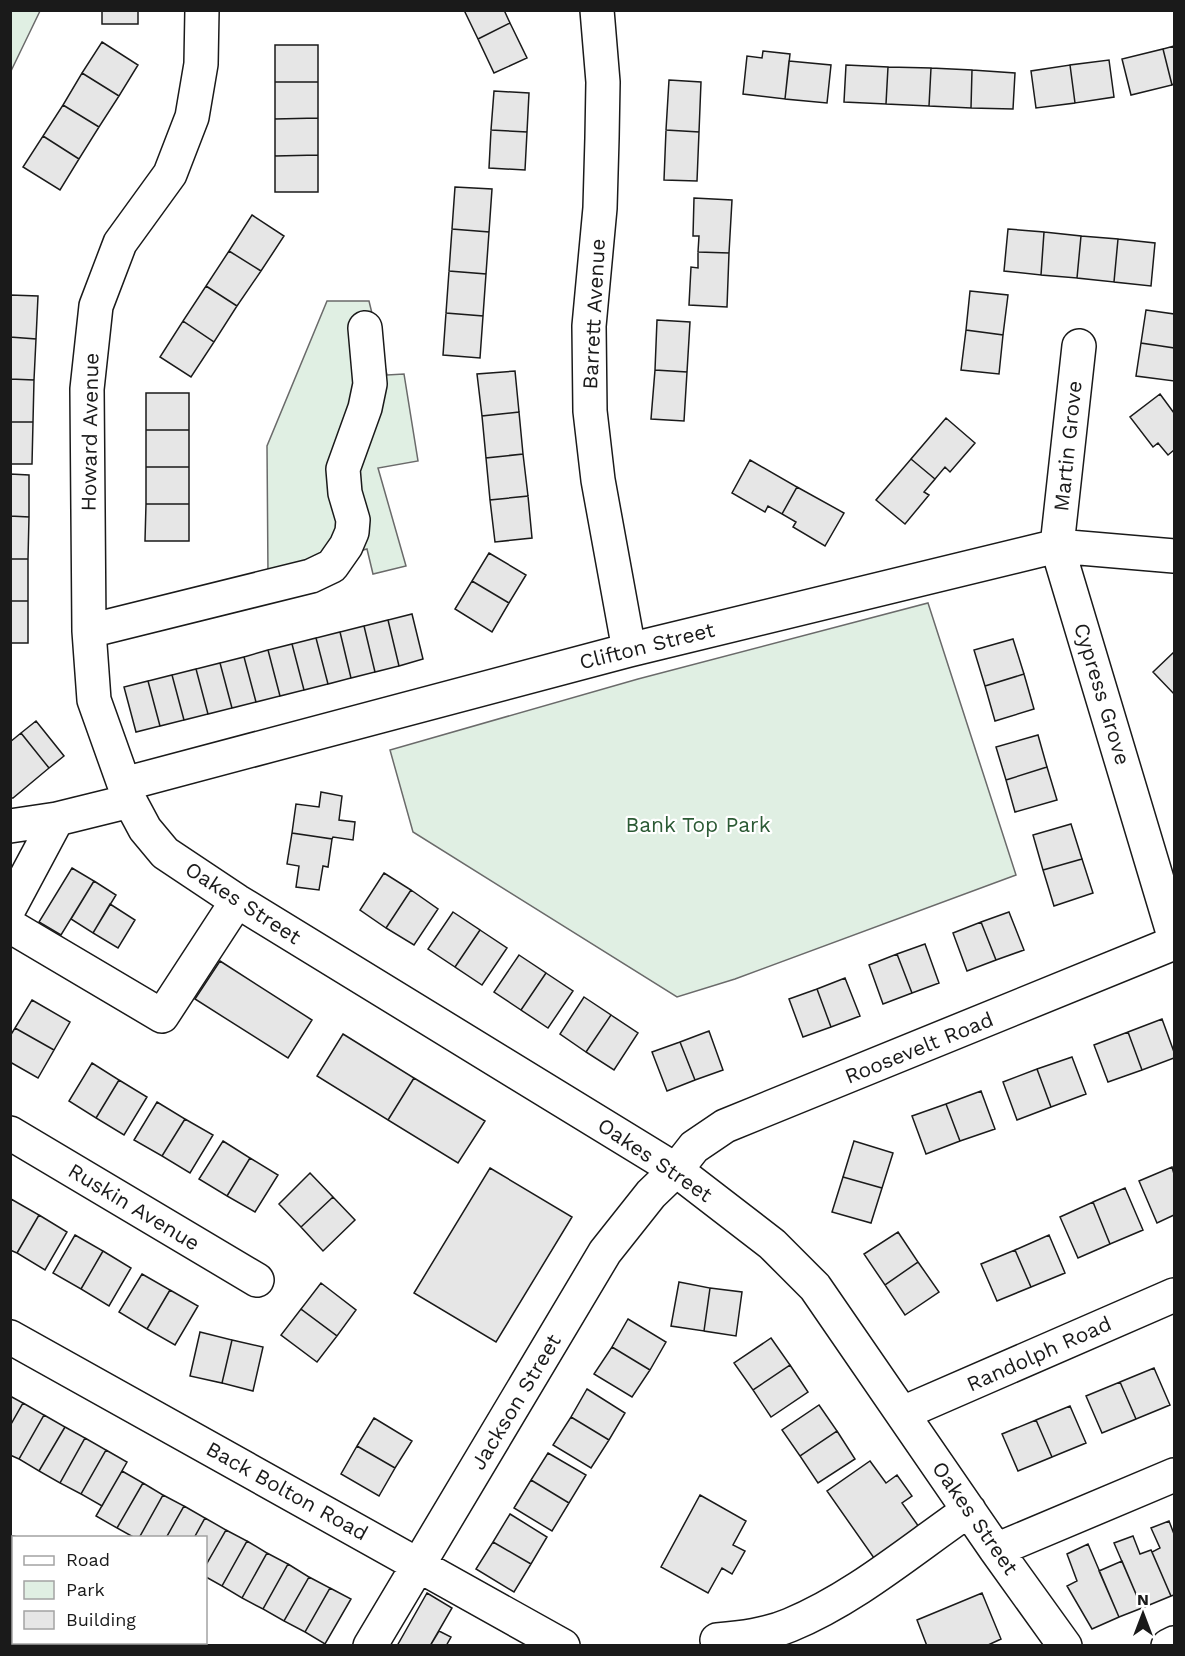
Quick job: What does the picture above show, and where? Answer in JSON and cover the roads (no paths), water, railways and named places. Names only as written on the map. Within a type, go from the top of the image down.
[{"type":"street","name":"Howard Avenue","points":[[127,792],[94,700],[89,631],[87,389],[96,306],[120,243],[170,174],[192,117],[201,64],[202,10]]},
{"type":"street","name":"Barrett Avenue","points":[[597,10],[603,82],[600,208],[589,326],[590,411],[598,480],[629,650]]},
{"type":"street","points":[[89,631],[311,576],[332,566],[346,546],[352,532],[353,520],[345,493],[343,469],[365,408],[370,384],[365,328]]},
{"type":"street","name":"Martin Grove","points":[[1057,546],[1078,346]]},
{"type":"street","name":"Clifton Street","points":[[10,825],[57,819],[127,792],[629,650],[1057,546],[1174,556]]},
{"type":"street","name":"Cypress Grove","points":[[1057,546],[1161,843],[1174,936]]},
{"type":"street","name":"Oakes Street","points":[[127,792],[145,828],[165,853],[237,901],[676,1170],[772,1244],[815,1287],[1065,1646]]},
{"type":"street","points":[[10,907],[57,819]]},
{"type":"street","points":[[10,927],[162,1016],[237,901]]},
{"type":"street","name":"Roosevelt Road","points":[[676,1170],[694,1148],[725,1126],[1174,943]]},
{"type":"street","name":"Ruskin Avenue","points":[[10,1134],[257,1280]]},
{"type":"street","name":"Jackson Street","points":[[370,1646],[605,1252],[651,1194],[676,1170]]},
{"type":"street","name":"Randolph Road","points":[[903,1413],[1174,1294]]},
{"type":"street","name":"Back Bolton Road","points":[[10,1337],[563,1646]]},
{"type":"street","points":[[996,1550],[1174,1475]]},
{"type":"street","points":[[717,1640],[748,1637],[800,1620],[851,1593],[969,1510]]},
{"type":"street","points":[[1168,1646],[1174,1643]]},
{"type":"park label","name":"Bank Top Park","points":[[698,825]]}]
